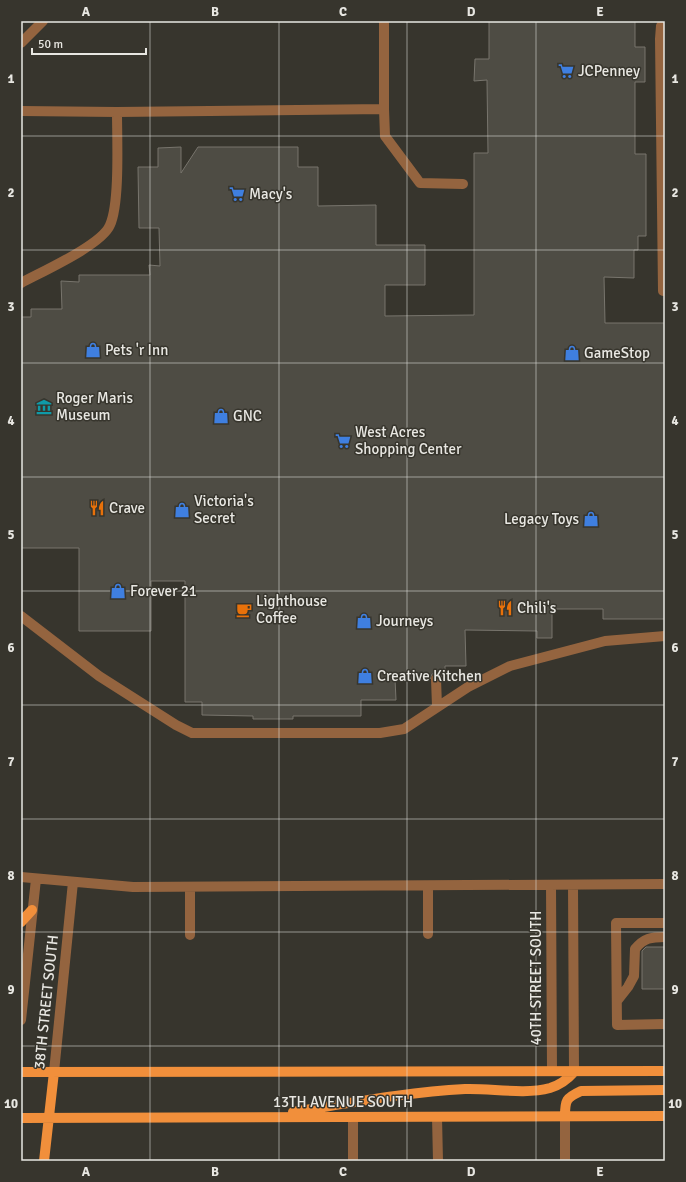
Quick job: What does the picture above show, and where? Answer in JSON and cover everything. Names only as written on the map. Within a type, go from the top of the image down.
[{"type":"main road","points":[[21,922],[32,910]]},
{"type":"main road","name":"13TH AVENUE SOUTH","points":[[21,1072],[665,1071]]},
{"type":"main road","name":"38TH STREET SOUTH","points":[[44,1161],[54,1072]]},
{"type":"main road","points":[[263,1117],[436,1091],[466,1089],[532,1090],[548,1088],[559,1085],[574,1072]]},
{"type":"main road","points":[[565,1116],[565,1103],[570,1097],[581,1091],[665,1090]]},
{"type":"main road","name":"13TH AVENUE SOUTH","points":[[21,1118],[665,1116]]},
{"type":"street","points":[[21,43],[43,21]]},
{"type":"street","points":[[384,21],[385,136],[420,183],[463,184]]},
{"type":"street","points":[[664,21],[660,39],[663,290],[665,290]]},
{"type":"street","points":[[21,111],[117,112],[384,109]]},
{"type":"street","points":[[21,284],[90,245],[110,226],[115,208],[117,112]]},
{"type":"street","points":[[21,616],[99,676],[176,726],[192,733],[386,733],[404,729],[418,722],[438,706],[468,687],[510,666],[605,641],[665,636]]},
{"type":"street","points":[[436,679],[438,706]]},
{"type":"street","points":[[21,877],[133,887],[190,888],[665,884]]},
{"type":"street","name":"38TH STREET SOUTH","points":[[21,1020],[36,879]]},
{"type":"street","name":"38TH STREET SOUTH","points":[[54,1072],[73,882]]},
{"type":"street","name":"40TH STREET SOUTH","points":[[551,885],[552,1072]]},
{"type":"street","points":[[573,885],[574,1072]]},
{"type":"street","points":[[428,887],[428,934]]},
{"type":"street","points":[[190,888],[190,935]]},
{"type":"street","points":[[665,923],[616,923],[617,1025],[665,1024]]},
{"type":"street","points":[[617,1001],[628,987],[634,976],[634,948],[649,937],[665,937]]},
{"type":"street","points":[[565,1116],[565,1161]]},
{"type":"street","points":[[353,1117],[353,1161]]},
{"type":"street","points":[[437,1117],[438,1161]]},
{"type":"building","name":"West Acres Shopping Center","points":[[489,21],[635,21],[635,47],[645,47],[645,82],[635,82],[635,154],[646,154],[646,236],[638,236],[638,250],[634,250],[634,278],[604,277],[605,323],[665,323],[665,619],[603,619],[603,609],[552,609],[552,638],[537,638],[537,631],[465,630],[466,666],[445,666],[445,679],[436,673],[432,674],[430,679],[395,679],[396,700],[361,700],[361,716],[293,716],[293,719],[253,719],[253,716],[202,715],[202,702],[185,702],[185,581],[151,581],[151,631],[79,631],[79,548],[21,548],[21,317],[31,317],[31,309],[62,309],[61,281],[79,282],[79,275],[150,275],[149,265],[160,266],[159,228],[139,228],[138,167],[158,167],[158,148],[181,147],[181,173],[198,147],[298,147],[298,167],[318,167],[318,206],[376,205],[376,245],[425,245],[425,285],[385,285],[385,316],[474,315],[474,153],[488,153],[487,80],[474,81],[475,59],[489,59]]},
{"type":"building","points":[[646,947],[665,947],[665,989],[642,989],[642,951]]},
{"type":"place","name":"JCPenney","points":[[566,71]]},
{"type":"place","name":"Macy's","points":[[237,194]]},
{"type":"place","name":"Pets 'r Inn","points":[[93,350]]},
{"type":"place","name":"GameStop","points":[[572,353]]},
{"type":"place","name":"Roger Maris Museum","points":[[44,407]]},
{"type":"place","name":"GNC","points":[[221,416]]},
{"type":"place","name":"West Acres Shopping Center","points":[[343,441]]},
{"type":"place","name":"Crave","points":[[97,508]]},
{"type":"place","name":"Victoria's Secret","points":[[182,510]]},
{"type":"place","name":"Legacy Toys","points":[[591,519]]},
{"type":"place","name":"Forever 21","points":[[118,591]]},
{"type":"place","name":"Chili's","points":[[505,608]]},
{"type":"place","name":"Lighthouse Coffee","points":[[244,610]]},
{"type":"place","name":"Journeys","points":[[364,621]]},
{"type":"place","name":"Creative Kitchen","points":[[365,676]]}]
